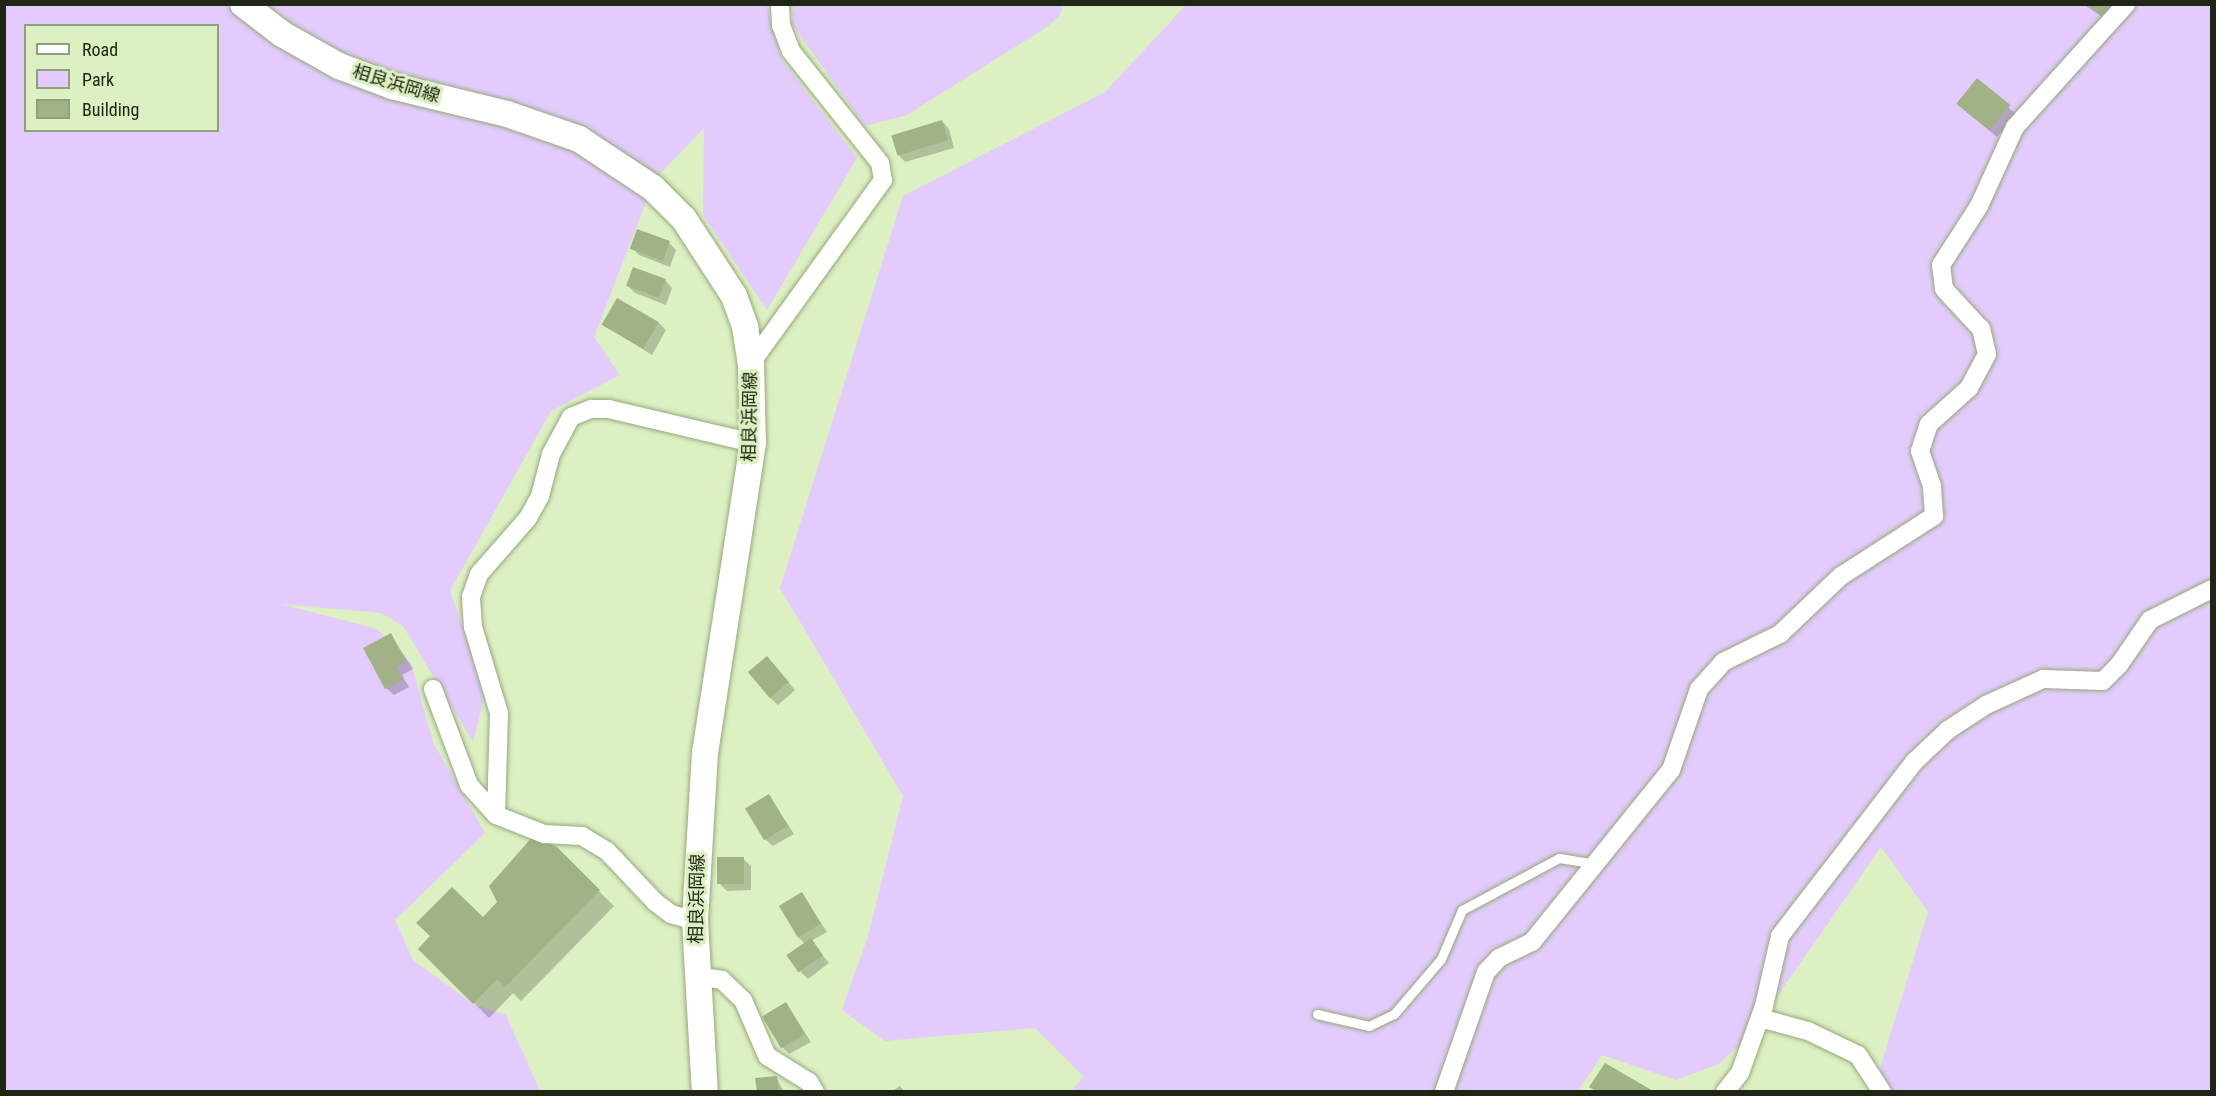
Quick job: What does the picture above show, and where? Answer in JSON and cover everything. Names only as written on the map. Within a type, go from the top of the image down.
[{"type":"main road","name":"相良浜岡線","points":[[243,4],[282,34],[339,66],[392,86],[542,125],[579,139],[621,164],[653,188],[705,246],[734,296],[745,327],[751,363],[753,443],[705,752],[695,921],[696,976],[705,1092]]},
{"type":"street","points":[[751,363],[883,180],[880,163],[791,51],[781,26],[780,4]]},
{"type":"street","points":[[1444,1092],[1486,972],[1499,958],[1532,942],[1671,770],[1699,689],[1723,662],[1780,634],[1841,576],[1934,516],[1932,486],[1920,451],[1929,424],[1969,388],[1987,354],[1981,329],[1944,289],[1941,265],[1979,206],[2015,127],[2126,4]]},
{"type":"street","points":[[496,815],[499,713],[473,627],[471,597],[479,574],[528,518],[540,496],[551,454],[571,417],[591,409],[609,409],[753,443]]},
{"type":"street","points":[[1725,1092],[1740,1073],[1760,1018],[1780,936],[1914,762],[1948,730],[1977,711],[2043,679],[2103,681],[2119,665],[2150,620],[2211,589]]},
{"type":"street","points":[[433,689],[470,785],[496,815],[544,834],[582,836],[607,851],[655,902],[671,914],[695,921]]},
{"type":"street","points":[[696,976],[722,980],[743,1000],[767,1056],[809,1082],[815,1092]]},
{"type":"street","points":[[1760,1018],[1808,1031],[1858,1055],[1882,1092]]},
{"type":"lane","points":[[1317,1014],[1369,1026],[1394,1014],[1441,959],[1462,910],[1559,858],[1595,864]]},
{"type":"green space","points":[[793,4],[1064,5],[1058,18],[1044,29],[907,115],[865,126],[792,24]]},
{"type":"green space","points":[[5,5],[251,5],[324,50],[267,5],[767,5],[782,60],[857,158],[767,310],[703,215],[704,128],[655,179],[594,337],[620,375],[551,411],[450,591],[486,690],[473,742],[403,626],[381,613],[281,604],[377,629],[411,663],[433,742],[485,833],[395,920],[413,960],[473,1004],[506,1015],[540,1091],[5,1092]]},
{"type":"green space","points":[[1186,5],[2211,5],[2211,1091],[1882,1091],[1876,1081],[1928,912],[1881,847],[1751,1034],[1719,1064],[1676,1080],[1602,1055],[1578,1091],[1441,1091],[1452,1064],[1433,1091],[1070,1092],[1084,1077],[1035,1028],[885,1041],[842,1010],[868,936],[903,796],[780,588],[903,196],[1105,92]]},
{"type":"building","points":[[2086,4],[2109,4],[2102,15]]},
{"type":"building","points":[[1977,78],[2010,105],[1990,131],[1956,104]]},
{"type":"building","points":[[942,120],[948,140],[897,156],[891,135]]},
{"type":"building","points":[[637,229],[670,241],[663,261],[630,249]]},
{"type":"building","points":[[633,267],[666,279],[659,298],[626,286]]},
{"type":"building","points":[[617,298],[659,322],[643,349],[602,325]]},
{"type":"building","points":[[391,633],[406,662],[396,667],[403,680],[385,689],[363,648]]},
{"type":"building","points":[[767,656],[789,682],[770,698],[748,672]]},
{"type":"building","points":[[769,794],[788,826],[764,840],[745,808]]},
{"type":"building","points":[[534,835],[557,847],[600,890],[505,987],[497,979],[473,1004],[418,949],[430,936],[416,923],[452,887],[483,917],[497,902],[489,886]]},
{"type":"building","points":[[717,857],[744,857],[744,884],[717,884]]},
{"type":"building","points":[[802,892],[821,924],[798,938],[779,906]]},
{"type":"building","points":[[811,938],[823,955],[798,972],[786,955]]},
{"type":"building","points":[[786,1002],[805,1034],[781,1048],[762,1016]]},
{"type":"building","points":[[1605,1063],[1655,1092],[1597,1092],[1589,1087]]},
{"type":"building","points":[[777,1076],[779,1092],[757,1092],[755,1078]]}]
